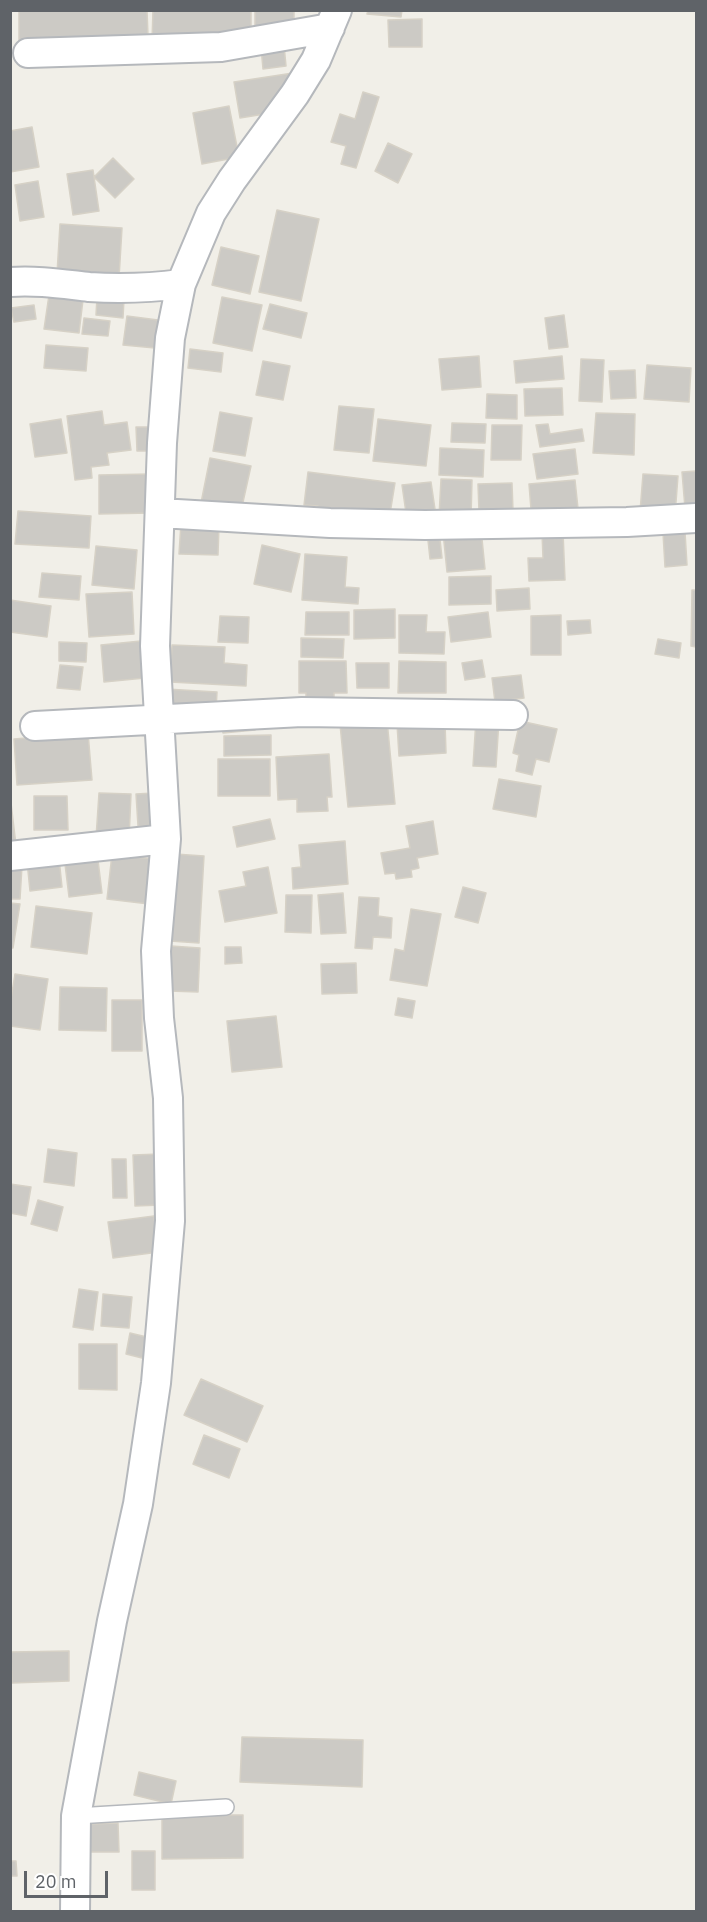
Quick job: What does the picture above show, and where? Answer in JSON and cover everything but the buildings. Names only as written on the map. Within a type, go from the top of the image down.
[{"type":"street","points":[[28,53],[221,47],[334,19]]},
{"type":"street","points":[[75,1911],[76,1815],[112,1621],[138,1504],[156,1383],[170,1221],[168,1098],[159,1018],[156,951],[166,839],[155,646],[162,443],[170,338],[181,284],[211,213],[232,180],[295,94],[316,60],[334,19]]},
{"type":"street","points":[[10,282],[46,281],[90,287],[147,289],[181,284]]},
{"type":"street","points":[[160,513],[330,523],[425,525],[627,522],[696,518]]},
{"type":"street","points":[[35,726],[302,712],[513,715]]},
{"type":"street","points":[[10,856],[166,839]]},
{"type":"lane","points":[[76,1815],[226,1807]]}]
